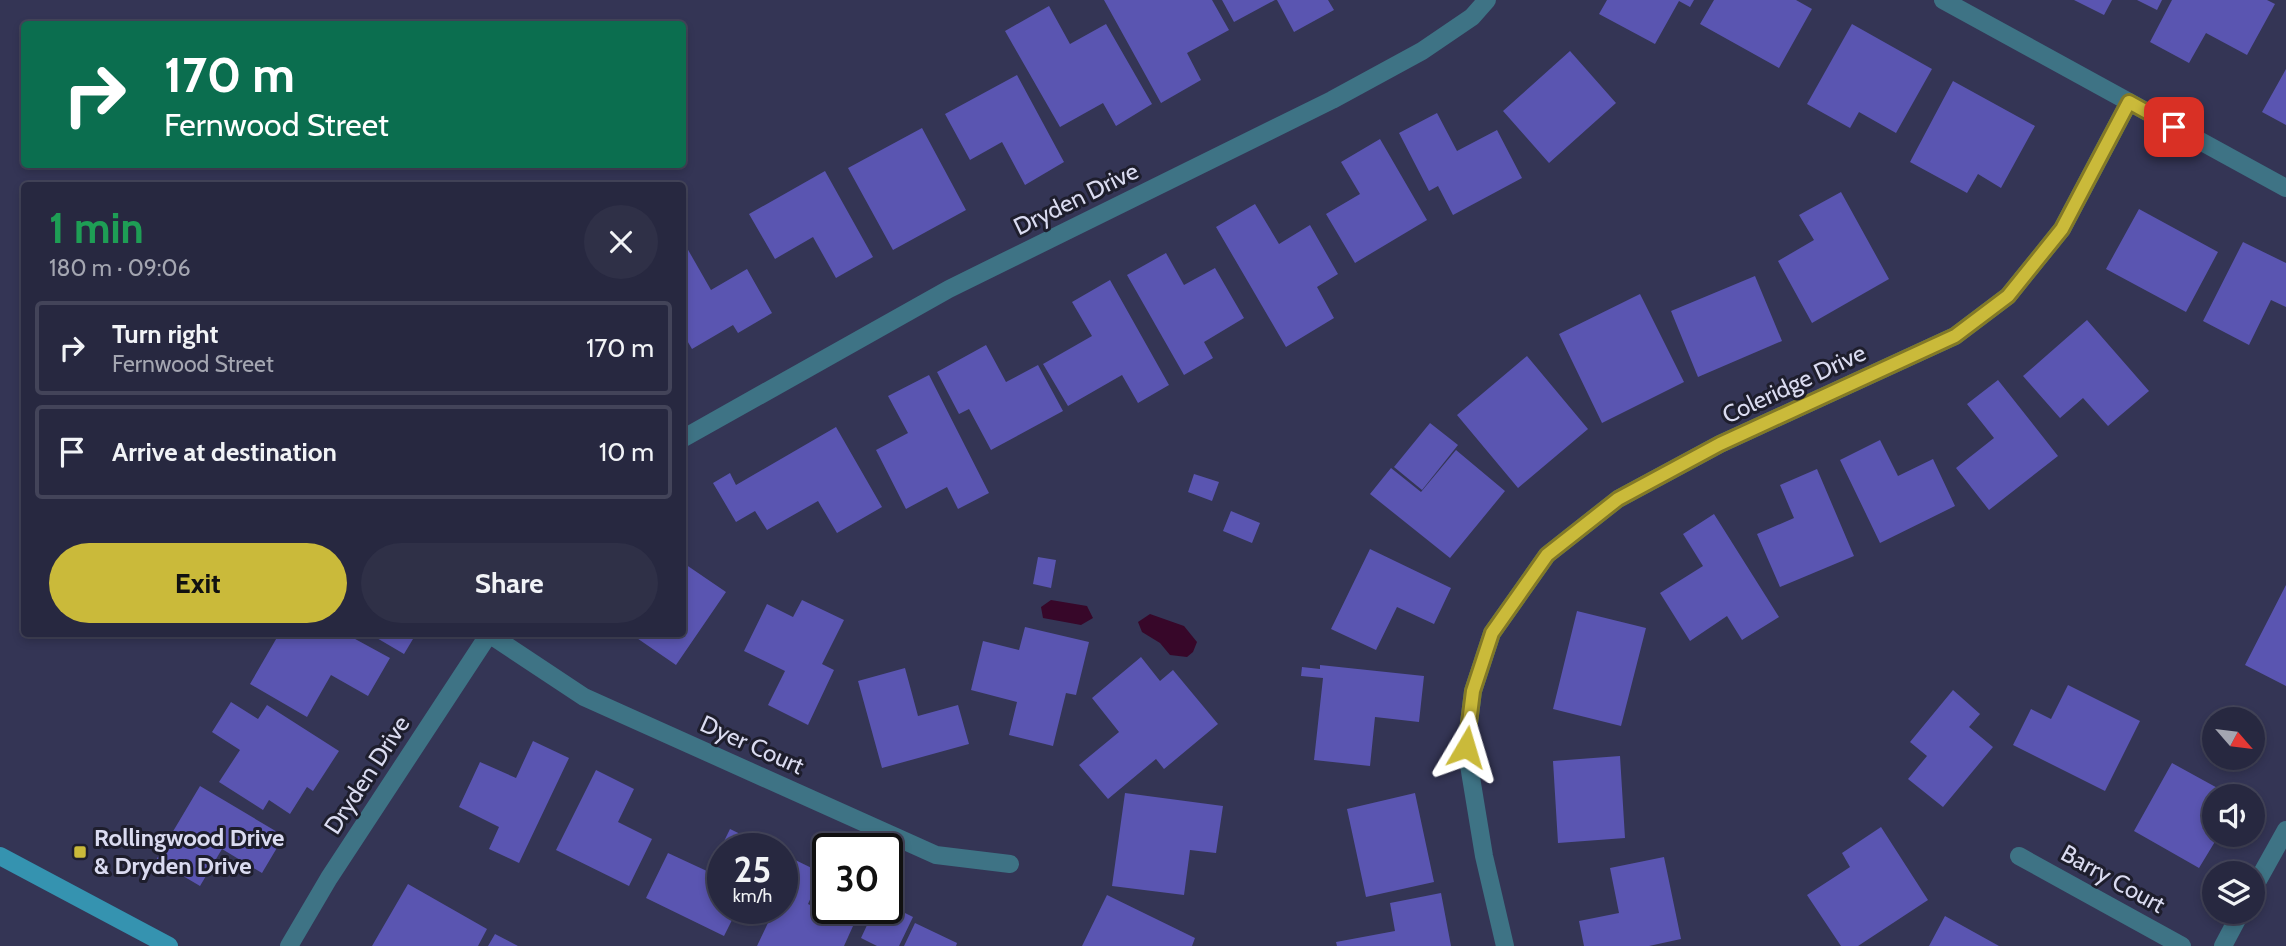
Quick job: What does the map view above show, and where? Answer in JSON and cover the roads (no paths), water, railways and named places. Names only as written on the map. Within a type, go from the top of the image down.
[{"type":"street","name":"Dryden Drive","points":[[686,437],[949,289],[1332,100],[1422,51],[1472,17],[1487,0]]},
{"type":"street","points":[[1943,0],[2286,188]]},
{"type":"street","name":"Coleridge Drive","points":[[1505,946],[1484,856],[1466,747],[1473,691],[1492,633],[1547,555],[1618,499],[1720,444],[1955,336],[2008,296],[2062,229],[2129,102]]},
{"type":"street","name":"Dryden Drive","points":[[289,946],[329,878],[487,637]]},
{"type":"street","name":"Dyer Court","points":[[494,637],[584,697],[936,855],[1010,864]]},
{"type":"street","points":[[2265,868],[2286,830]]},
{"type":"street","points":[[0,856],[169,946]]},
{"type":"street","name":"Barry Court","points":[[2019,856],[2182,946]]},
{"type":"street","points":[[2223,946],[2235,924]]},
{"type":"place","name":"Rollingwood Drive & Dryden Drive","points":[[80,852]]}]
